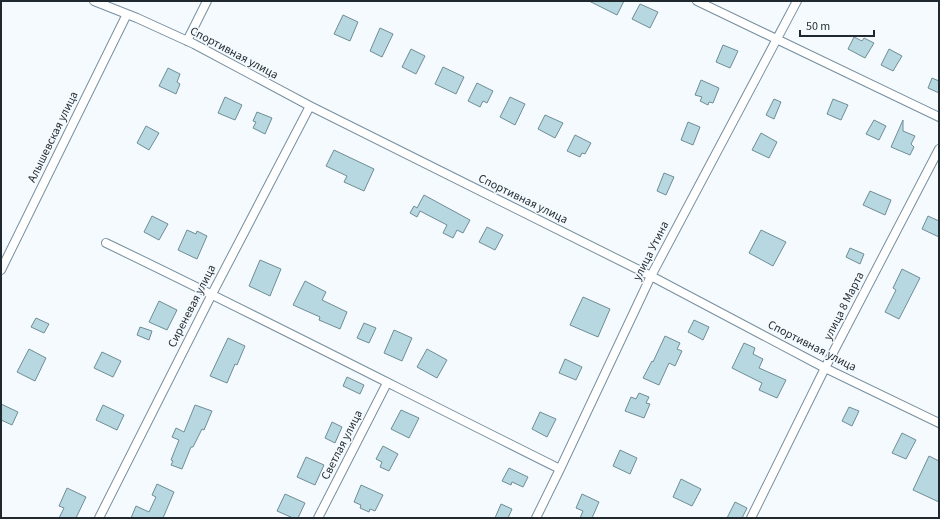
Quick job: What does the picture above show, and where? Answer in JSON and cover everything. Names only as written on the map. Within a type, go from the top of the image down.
[{"type":"street","name":"Спортивная улица","points":[[94,1],[187,41],[310,106],[651,276],[825,368],[939,422]]},
{"type":"street","points":[[187,41],[207,1]]},
{"type":"street","points":[[697,1],[939,117]]},
{"type":"street","name":"улица Утина","points":[[536,518],[651,276],[797,1]]},
{"type":"street","name":"Алышевская улица","points":[[1,270],[127,14]]},
{"type":"street","name":"Сиреневая улица","points":[[100,518],[212,294],[310,106]]},
{"type":"street","name":"улица 8 Марта","points":[[751,518],[825,368],[939,149]]},
{"type":"street","points":[[106,243],[212,294],[560,469]]},
{"type":"street","name":"Светлая улица","points":[[318,518],[387,383]]},
{"type":"building","points":[[589,1],[624,1],[617,15]]},
{"type":"building","points":[[640,4],[658,12],[650,28],[632,19]]},
{"type":"building","points":[[343,15],[358,22],[350,41],[334,34]]},
{"type":"building","points":[[380,28],[393,34],[382,57],[370,51]]},
{"type":"building","points":[[854,37],[862,41],[864,38],[874,43],[865,58],[848,49]]},
{"type":"building","points":[[723,45],[738,51],[730,68],[716,62]]},
{"type":"building","points":[[411,49],[425,56],[416,74],[402,67]]},
{"type":"building","points":[[889,49],[902,56],[893,71],[881,65]]},
{"type":"building","points":[[443,67],[464,77],[456,94],[435,84]]},
{"type":"building","points":[[168,68],[180,74],[177,82],[180,84],[176,94],[159,86]]},
{"type":"building","points":[[932,78],[939,81],[939,93],[928,88]]},
{"type":"building","points":[[701,80],[719,88],[713,103],[709,102],[708,105],[700,101],[702,97],[695,95]]},
{"type":"building","points":[[477,83],[493,91],[487,103],[483,101],[480,107],[468,101]]},
{"type":"building","points":[[225,97],[242,105],[235,120],[218,113]]},
{"type":"building","points":[[510,97],[525,104],[515,125],[500,117]]},
{"type":"building","points":[[774,99],[781,102],[774,119],[766,115]]},
{"type":"building","points":[[833,99],[848,105],[841,120],[827,114]]},
{"type":"building","points":[[257,112],[272,118],[265,134],[253,128],[256,122],[253,121]]},
{"type":"building","points":[[545,115],[563,123],[555,138],[538,129]]},
{"type":"building","points":[[874,120],[886,126],[879,140],[866,134]]},
{"type":"building","points":[[903,120],[903,131],[915,136],[911,144],[914,147],[910,155],[891,147]]},
{"type":"building","points":[[688,122],[700,127],[693,145],[681,140]]},
{"type":"building","points":[[146,126],[159,133],[149,150],[137,143]]},
{"type":"building","points":[[761,133],[777,142],[769,158],[752,150]]},
{"type":"building","points":[[575,135],[591,143],[585,154],[582,153],[580,157],[567,151]]},
{"type":"building","points":[[334,150],[374,169],[364,191],[344,182],[347,176],[326,166]]},
{"type":"building","points":[[664,173],[674,177],[666,195],[657,191]]},
{"type":"building","points":[[870,191],[891,200],[885,215],[863,205]]},
{"type":"building","points":[[424,195],[470,220],[463,233],[457,230],[453,238],[443,233],[447,225],[420,211],[417,217],[410,213],[414,206],[417,208]]},
{"type":"building","points":[[152,216],[168,224],[159,240],[144,232]]},
{"type":"building","points":[[928,216],[939,221],[939,237],[922,229]]},
{"type":"building","points":[[487,227],[503,235],[495,250],[479,242]]},
{"type":"building","points":[[187,230],[196,234],[197,231],[207,236],[197,259],[178,250]]},
{"type":"building","points":[[761,230],[786,242],[773,266],[749,253]]},
{"type":"building","points":[[850,248],[864,254],[860,264],[846,257]]},
{"type":"building","points":[[260,260],[281,269],[270,296],[249,286]]},
{"type":"building","points":[[902,269],[920,278],[899,319],[885,312],[896,290],[893,288]]},
{"type":"building","points":[[305,281],[326,292],[322,300],[347,312],[340,329],[319,320],[320,317],[293,305]]},
{"type":"building","points":[[583,297],[610,309],[598,337],[570,325]]},
{"type":"building","points":[[159,301],[177,310],[167,330],[149,322]]},
{"type":"building","points":[[36,318],[49,324],[44,333],[31,327]]},
{"type":"building","points":[[694,320],[709,327],[703,340],[688,332]]},
{"type":"building","points":[[364,323],[376,328],[369,343],[357,338]]},
{"type":"building","points":[[140,327],[152,331],[149,340],[137,335]]},
{"type":"building","points":[[394,330],[412,338],[402,361],[384,353]]},
{"type":"building","points":[[665,336],[680,343],[677,349],[682,351],[675,366],[669,363],[659,385],[643,378],[652,361],[653,362]]},
{"type":"building","points":[[228,338],[245,346],[227,383],[210,376]]},
{"type":"building","points":[[744,343],[755,348],[753,354],[763,359],[759,368],[786,380],[777,398],[759,390],[762,383],[732,368]]},
{"type":"building","points":[[29,349],[46,358],[35,381],[17,372]]},
{"type":"building","points":[[427,349],[447,360],[437,378],[417,367]]},
{"type":"building","points":[[102,352],[121,361],[113,377],[94,368]]},
{"type":"building","points":[[565,359],[582,367],[576,380],[559,373]]},
{"type":"building","points":[[347,377],[364,385],[360,394],[343,386]]},
{"type":"building","points":[[639,393],[649,397],[646,403],[650,404],[644,418],[625,411],[631,397],[636,399]]},
{"type":"building","points":[[1,404],[18,412],[12,425],[1,420]]},
{"type":"building","points":[[103,405],[124,415],[117,430],[96,420]]},
{"type":"building","points":[[195,405],[212,411],[204,430],[202,429],[193,447],[191,447],[182,469],[171,465],[173,461],[171,460],[179,440],[172,437],[176,428],[184,432]]},
{"type":"building","points":[[849,407],[859,411],[852,426],[842,421]]},
{"type":"building","points":[[401,410],[419,418],[409,438],[391,429]]},
{"type":"building","points":[[540,412],[556,419],[547,437],[532,429]]},
{"type":"building","points":[[332,422],[342,427],[335,443],[325,438]]},
{"type":"building","points":[[902,433],[916,440],[906,459],[892,453]]},
{"type":"building","points":[[383,446],[398,454],[389,471],[380,467],[382,462],[376,459]]},
{"type":"building","points":[[620,450],[637,458],[630,474],[613,466]]},
{"type":"building","points":[[929,456],[939,461],[939,502],[913,490]]},
{"type":"building","points":[[306,457],[324,465],[315,485],[297,477]]},
{"type":"building","points":[[509,468],[528,477],[523,487],[512,482],[511,485],[502,481]]},
{"type":"building","points":[[681,479],[701,489],[692,506],[673,497]]},
{"type":"building","points":[[157,484],[174,492],[163,518],[131,518],[136,506],[149,512],[156,497],[152,495]]},
{"type":"building","points":[[361,485],[383,495],[375,511],[370,509],[369,512],[360,508],[361,505],[354,502]]},
{"type":"building","points":[[67,488],[86,497],[76,518],[59,518],[64,508],[59,506]]},
{"type":"building","points":[[285,494],[305,503],[298,518],[293,518],[277,511]]},
{"type":"building","points":[[582,494],[599,502],[592,518],[580,518],[583,511],[576,508]]},
{"type":"building","points":[[735,502],[747,508],[742,518],[727,518]]},
{"type":"building","points":[[501,504],[512,509],[508,518],[495,518]]}]
